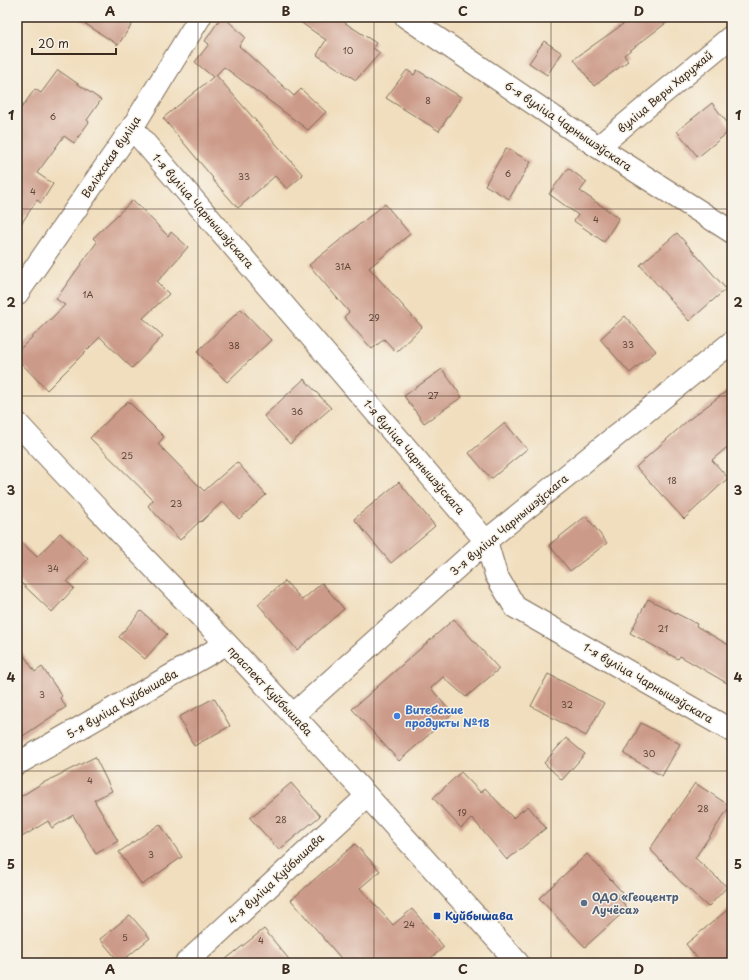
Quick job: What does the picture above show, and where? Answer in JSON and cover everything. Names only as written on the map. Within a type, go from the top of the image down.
[{"type":"street","name":"Веліжская вуліца","points":[[17,294],[132,128],[200,17]]},
{"type":"street","name":"6-я вуліца Чарнышэўскага","points":[[406,17],[598,147],[732,232]]},
{"type":"street","name":"вуліца Веры Харужай","points":[[598,147],[732,36]]},
{"type":"street","name":"1-я вуліца Чарнышэўскага","points":[[132,128],[486,541],[496,575],[515,607],[732,731]]},
{"type":"street","name":"3-я вуліца Чарнышэўскага","points":[[293,715],[486,541],[732,342]]},
{"type":"street","name":"праспект Куйбышава","points":[[17,423],[82,494],[293,715],[518,963]]},
{"type":"street","name":"5-я вуліца Куйбышава","points":[[17,764],[226,644]]},
{"type":"street","name":"4-я вуліца Куйбышава","points":[[186,963],[367,796]]},
{"type":"building","points":[[75,17],[137,17],[118,45]]},
{"type":"building","points":[[221,17],[224,17],[245,37],[239,46],[294,96],[301,89],[326,112],[308,130],[224,67],[216,75],[303,175],[287,189],[275,176],[238,208],[212,179],[213,178],[163,118],[213,77],[195,62],[209,44],[205,41]]},
{"type":"building","points":[[293,17],[336,17],[376,43],[373,48],[380,53],[356,80],[317,55],[326,40]]},
{"type":"building","points":[[633,17],[674,17],[624,55],[628,61],[594,86],[574,59]]},
{"type":"building","points":[[544,41],[562,53],[547,75],[529,63]]},
{"type":"building","points":[[58,70],[101,100],[87,120],[89,122],[74,143],[64,136],[37,173],[53,184],[41,203],[37,200],[17,230],[17,114],[35,89],[41,93]]},
{"type":"building","points":[[407,70],[414,75],[417,70],[461,97],[439,131],[386,98]]},
{"type":"building","points":[[712,103],[732,129],[698,157],[677,131]]},
{"type":"building","points":[[506,148],[531,162],[509,199],[485,185]]},
{"type":"building","points":[[568,168],[587,182],[580,191],[619,218],[604,242],[574,221],[578,215],[549,194]]},
{"type":"building","points":[[133,200],[168,236],[171,232],[188,247],[157,282],[169,294],[143,318],[163,336],[132,368],[100,337],[47,390],[17,359],[17,352],[65,305],[56,299],[97,242],[93,238]]},
{"type":"building","points":[[385,204],[410,234],[369,268],[422,327],[396,352],[384,339],[372,349],[344,317],[349,312],[309,265]]},
{"type":"building","points":[[677,233],[726,289],[689,321],[640,265]]},
{"type":"building","points":[[241,309],[271,340],[227,382],[197,352]]},
{"type":"building","points":[[625,316],[656,351],[630,373],[600,339]]},
{"type":"building","points":[[442,369],[462,397],[424,423],[404,396]]},
{"type":"building","points":[[304,379],[331,408],[290,444],[264,416]]},
{"type":"building","points":[[732,387],[732,443],[712,460],[728,478],[684,519],[636,467],[687,421]]},
{"type":"building","points":[[128,401],[164,437],[158,444],[204,491],[237,462],[266,495],[239,519],[223,501],[180,540],[148,506],[153,500],[90,438]]},
{"type":"building","points":[[505,423],[527,449],[491,479],[469,453]]},
{"type":"building","points":[[399,482],[435,526],[391,563],[354,519]]},
{"type":"building","points":[[586,516],[607,543],[570,571],[549,545]]},
{"type":"building","points":[[60,533],[88,559],[67,582],[74,588],[52,612],[17,579],[17,538],[37,557]]},
{"type":"building","points":[[285,581],[302,600],[322,583],[344,609],[297,650],[258,604]]},
{"type":"building","points":[[648,599],[697,624],[696,626],[732,647],[732,686],[680,656],[678,659],[630,633]]},
{"type":"building","points":[[141,611],[167,634],[145,659],[119,637]]},
{"type":"building","points":[[454,619],[499,669],[466,697],[443,677],[431,688],[452,714],[399,761],[352,709]]},
{"type":"building","points":[[17,645],[35,672],[42,667],[62,696],[60,698],[66,707],[17,740]]},
{"type":"building","points":[[548,674],[604,703],[586,736],[531,706]]},
{"type":"building","points":[[214,698],[230,726],[194,746],[179,717]]},
{"type":"building","points":[[641,723],[680,744],[662,776],[624,754]]},
{"type":"building","points":[[566,738],[585,754],[562,780],[544,763]]},
{"type":"building","points":[[95,757],[112,791],[94,800],[118,841],[96,854],[73,815],[52,828],[48,821],[17,840],[17,799],[39,785]]},
{"type":"building","points":[[461,772],[481,793],[485,788],[513,818],[528,806],[546,828],[507,860],[472,818],[461,828],[433,798]]},
{"type":"building","points":[[291,783],[320,816],[279,850],[250,818]]},
{"type":"building","points":[[695,783],[730,806],[695,858],[727,887],[708,907],[681,882],[650,849]]},
{"type":"building","points":[[160,824],[182,857],[142,885],[119,852]]},
{"type":"building","points":[[355,844],[380,871],[360,888],[393,925],[412,909],[444,947],[425,963],[345,963],[291,900]]},
{"type":"building","name":"ОДО «Геоцентр Лучёса»","points":[[587,854],[622,892],[617,897],[628,908],[585,947],[539,898]]},
{"type":"building","points":[[732,906],[732,963],[701,963],[686,944]]},
{"type":"building","points":[[130,915],[150,938],[120,963],[100,939]]},
{"type":"building","points":[[264,929],[292,963],[221,963]]},
{"type":"place","name":"Витебские продукты №18","points":[[397,716]]},
{"type":"place","name":"ОДО «Геоцентр Лучёса»","points":[[584,903]]},
{"type":"place","name":"Куйбышава","points":[[437,916]]}]
